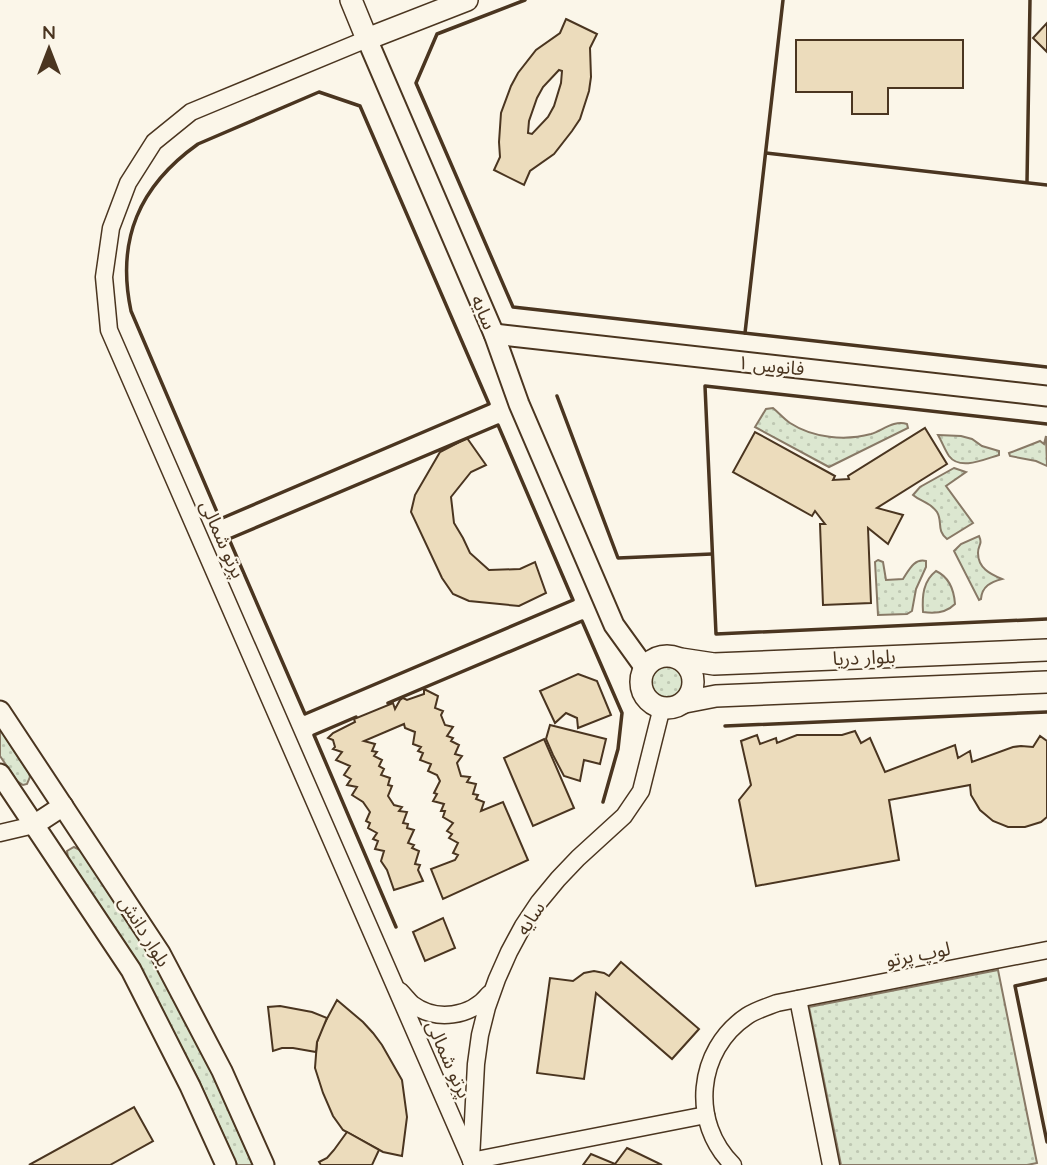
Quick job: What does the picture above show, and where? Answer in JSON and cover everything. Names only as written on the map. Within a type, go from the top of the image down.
[{"type":"main road","name":"سایه","points":[[351,0],[367,39]]},
{"type":"main road","points":[[367,39],[467,0]]},
{"type":"main road","name":"بلوار دریا","points":[[681,659],[715,664],[1047,650]]},
{"type":"main road","points":[[665,655],[681,659],[692,671],[694,679],[690,695],[685,702],[670,708],[654,704],[643,692],[641,684],[645,668],[650,662],[665,655]]},
{"type":"main road","name":"بلوار دریا","points":[[685,702],[716,696],[1047,682]]},
{"type":"street","name":"سایه","points":[[367,39],[494,334],[519,404],[614,625],[645,668]]},
{"type":"street","name":"پرتو شمالی","points":[[367,39],[191,112],[154,142],[128,183],[119,205],[111,228],[104,277],[109,330],[472,1163]]},
{"type":"street","name":"فانوس ۱","points":[[494,334],[1047,396]]},
{"type":"street","name":"سایه","points":[[472,1163],[476,1064],[480,1035],[493,989],[509,952],[539,902],[578,858],[624,816],[641,792],[662,707]]},
{"type":"street","name":"بلوار دانش","points":[[0,711],[160,953],[222,1071],[264,1165]]},
{"type":"street","name":"بلوار دانش","points":[[0,774],[131,971],[190,1086],[226,1165]]},
{"type":"street","points":[[0,833],[34,825],[63,806]]},
{"type":"street","name":"لوپ پرتو","points":[[733,1165],[717,1146],[710,1131],[704,1099],[705,1083],[715,1052],[724,1038],[747,1016],[762,1008],[798,999],[1047,950]]},
{"type":"street","points":[[395,986],[412,1004],[436,1014],[450,1015],[475,1007],[493,989]]},
{"type":"street","points":[[798,999],[831,1165]]},
{"type":"street","points":[[472,1163],[706,1115]]},
{"type":"green space","points":[[773,408],[799,428],[829,437],[871,434],[898,423],[907,424],[908,428],[829,467],[755,427],[766,409]]},
{"type":"green space","points":[[938,435],[972,439],[982,446],[999,451],[999,455],[973,463],[959,463],[949,456]]},
{"type":"green space","points":[[1046,436],[1047,466],[1010,456],[1009,453],[1040,441],[1044,444]]},
{"type":"green space","points":[[954,468],[966,472],[946,486],[973,523],[947,539],[942,532],[937,512],[913,495],[920,487]]},
{"type":"green space","points":[[979,536],[980,563],[989,573],[1002,579],[988,585],[979,600],[954,551],[961,544]]},
{"type":"green space","points":[[926,561],[912,611],[907,614],[878,615],[875,562],[883,562],[886,580],[903,579],[915,563]]},
{"type":"green space","points":[[936,571],[950,585],[955,604],[940,612],[923,612],[924,589],[928,579]]},
{"type":"green space","points":[[667,663],[680,669],[686,682],[680,695],[667,701],[654,695],[648,682],[654,669]]},
{"type":"green space","points":[[0,729],[29,773],[27,784],[23,785],[17,781],[0,756]]},
{"type":"green space","points":[[74,847],[80,850],[152,958],[213,1075],[253,1165],[237,1165],[199,1081],[139,966],[68,858],[67,851]]},
{"type":"green space","points":[[998,970],[1037,1163],[841,1165],[809,1007]]},
{"type":"building","points":[[566,19],[597,34],[590,48],[589,91],[580,119],[572,131],[554,154],[530,171],[524,185],[494,170],[500,157],[501,113],[518,73],[536,50],[560,33]],"holes":[[[559,70],[562,71],[561,83],[548,117],[532,134],[528,133],[529,121],[543,87]]]},
{"type":"building","points":[[1047,23],[1047,52],[1033,38]]},
{"type":"building","points":[[796,40],[963,40],[963,88],[888,88],[888,114],[852,114],[852,92],[796,92]]},
{"type":"building","points":[[925,428],[947,464],[877,508],[903,515],[888,544],[868,528],[871,603],[823,605],[820,524],[825,524],[815,511],[812,516],[733,472],[755,432],[835,476],[833,480],[849,479],[848,476]]},
{"type":"building","points":[[467,438],[486,465],[471,472],[451,497],[454,523],[470,553],[489,570],[520,569],[535,562],[546,593],[519,606],[469,601],[453,594],[442,578],[411,512],[415,495],[440,452]]},
{"type":"building","points":[[578,674],[597,681],[611,715],[578,728],[577,718],[566,713],[555,723],[540,691]]},
{"type":"building","points":[[424,689],[438,696],[435,708],[443,711],[441,715],[445,725],[453,727],[447,736],[459,745],[455,754],[462,756],[457,763],[461,776],[470,777],[467,782],[476,784],[473,794],[478,795],[476,799],[484,802],[481,811],[503,802],[528,860],[443,899],[431,869],[455,860],[458,855],[453,853],[458,843],[449,838],[452,834],[447,831],[453,823],[443,817],[445,811],[441,811],[444,804],[433,801],[440,781],[437,775],[428,771],[431,764],[420,760],[423,753],[418,751],[421,747],[413,744],[415,732],[405,728],[404,724],[364,741],[375,744],[372,751],[377,752],[374,756],[382,760],[379,766],[384,769],[381,775],[390,778],[388,785],[392,786],[388,796],[394,805],[402,807],[399,811],[407,812],[403,823],[414,830],[408,843],[419,851],[415,864],[420,865],[418,870],[423,881],[394,890],[381,861],[384,851],[375,849],[378,841],[373,839],[377,833],[368,828],[370,823],[366,821],[370,812],[363,802],[352,795],[357,787],[347,785],[351,779],[344,775],[350,766],[336,760],[342,752],[333,749],[333,740],[328,738],[355,722],[354,719],[393,703],[395,709],[400,700],[424,694]]},
{"type":"building","points":[[550,725],[606,739],[600,764],[584,760],[580,781],[564,776],[546,739]]},
{"type":"building","points":[[855,731],[861,743],[870,738],[885,772],[955,745],[958,758],[970,751],[972,762],[1013,747],[1033,747],[1040,736],[1047,741],[1047,817],[1025,827],[1008,827],[993,821],[980,810],[971,795],[970,785],[889,800],[899,860],[756,886],[739,800],[751,785],[741,741],[757,735],[760,744],[776,738],[777,743],[797,735],[842,735]]},
{"type":"building","points":[[544,739],[574,808],[533,826],[504,758]]},
{"type":"building","points":[[443,918],[455,948],[425,961],[413,932]]},
{"type":"building","points":[[621,962],[699,1029],[672,1059],[596,993],[584,1079],[537,1073],[550,978],[573,981],[584,973],[594,971],[609,976]]},
{"type":"building","points":[[337,1000],[373,1033],[402,1080],[407,1117],[402,1156],[383,1152],[343,1130],[333,1116],[323,1093],[315,1068],[317,1042]]},
{"type":"building","points":[[280,1006],[312,1012],[327,1018],[317,1042],[316,1052],[293,1048],[273,1051],[268,1007]]},
{"type":"building","points":[[134,1107],[153,1141],[110,1165],[29,1165]]},
{"type":"building","points":[[347,1132],[379,1150],[372,1165],[321,1165],[319,1162],[327,1158]]},
{"type":"building","points":[[627,1148],[662,1165],[583,1165],[591,1154],[615,1164]]},
{"type":"wall","points":[[525,0],[437,34],[416,83],[513,307],[1047,367]]},
{"type":"wall","points":[[745,333],[783,0]]},
{"type":"wall","points":[[1027,182],[1030,0]]},
{"type":"wall","points":[[319,92],[360,106],[489,404],[220,519],[131,311],[127,285],[130,238],[147,197],[178,160],[198,144],[319,92]]},
{"type":"wall","points":[[766,153],[1047,185]]},
{"type":"wall","points":[[1047,424],[705,386],[716,634],[1047,619]]},
{"type":"wall","points":[[557,396],[618,558],[712,554]]},
{"type":"wall","points":[[498,425],[573,600],[305,714],[229,539],[498,425]]},
{"type":"wall","points":[[388,703],[582,621],[622,713],[618,749],[603,802]]},
{"type":"wall","points":[[725,726],[1047,712]]},
{"type":"wall","points":[[356,717],[314,735],[396,927]]},
{"type":"wall","points":[[1047,979],[1015,986],[1047,1142]]}]
